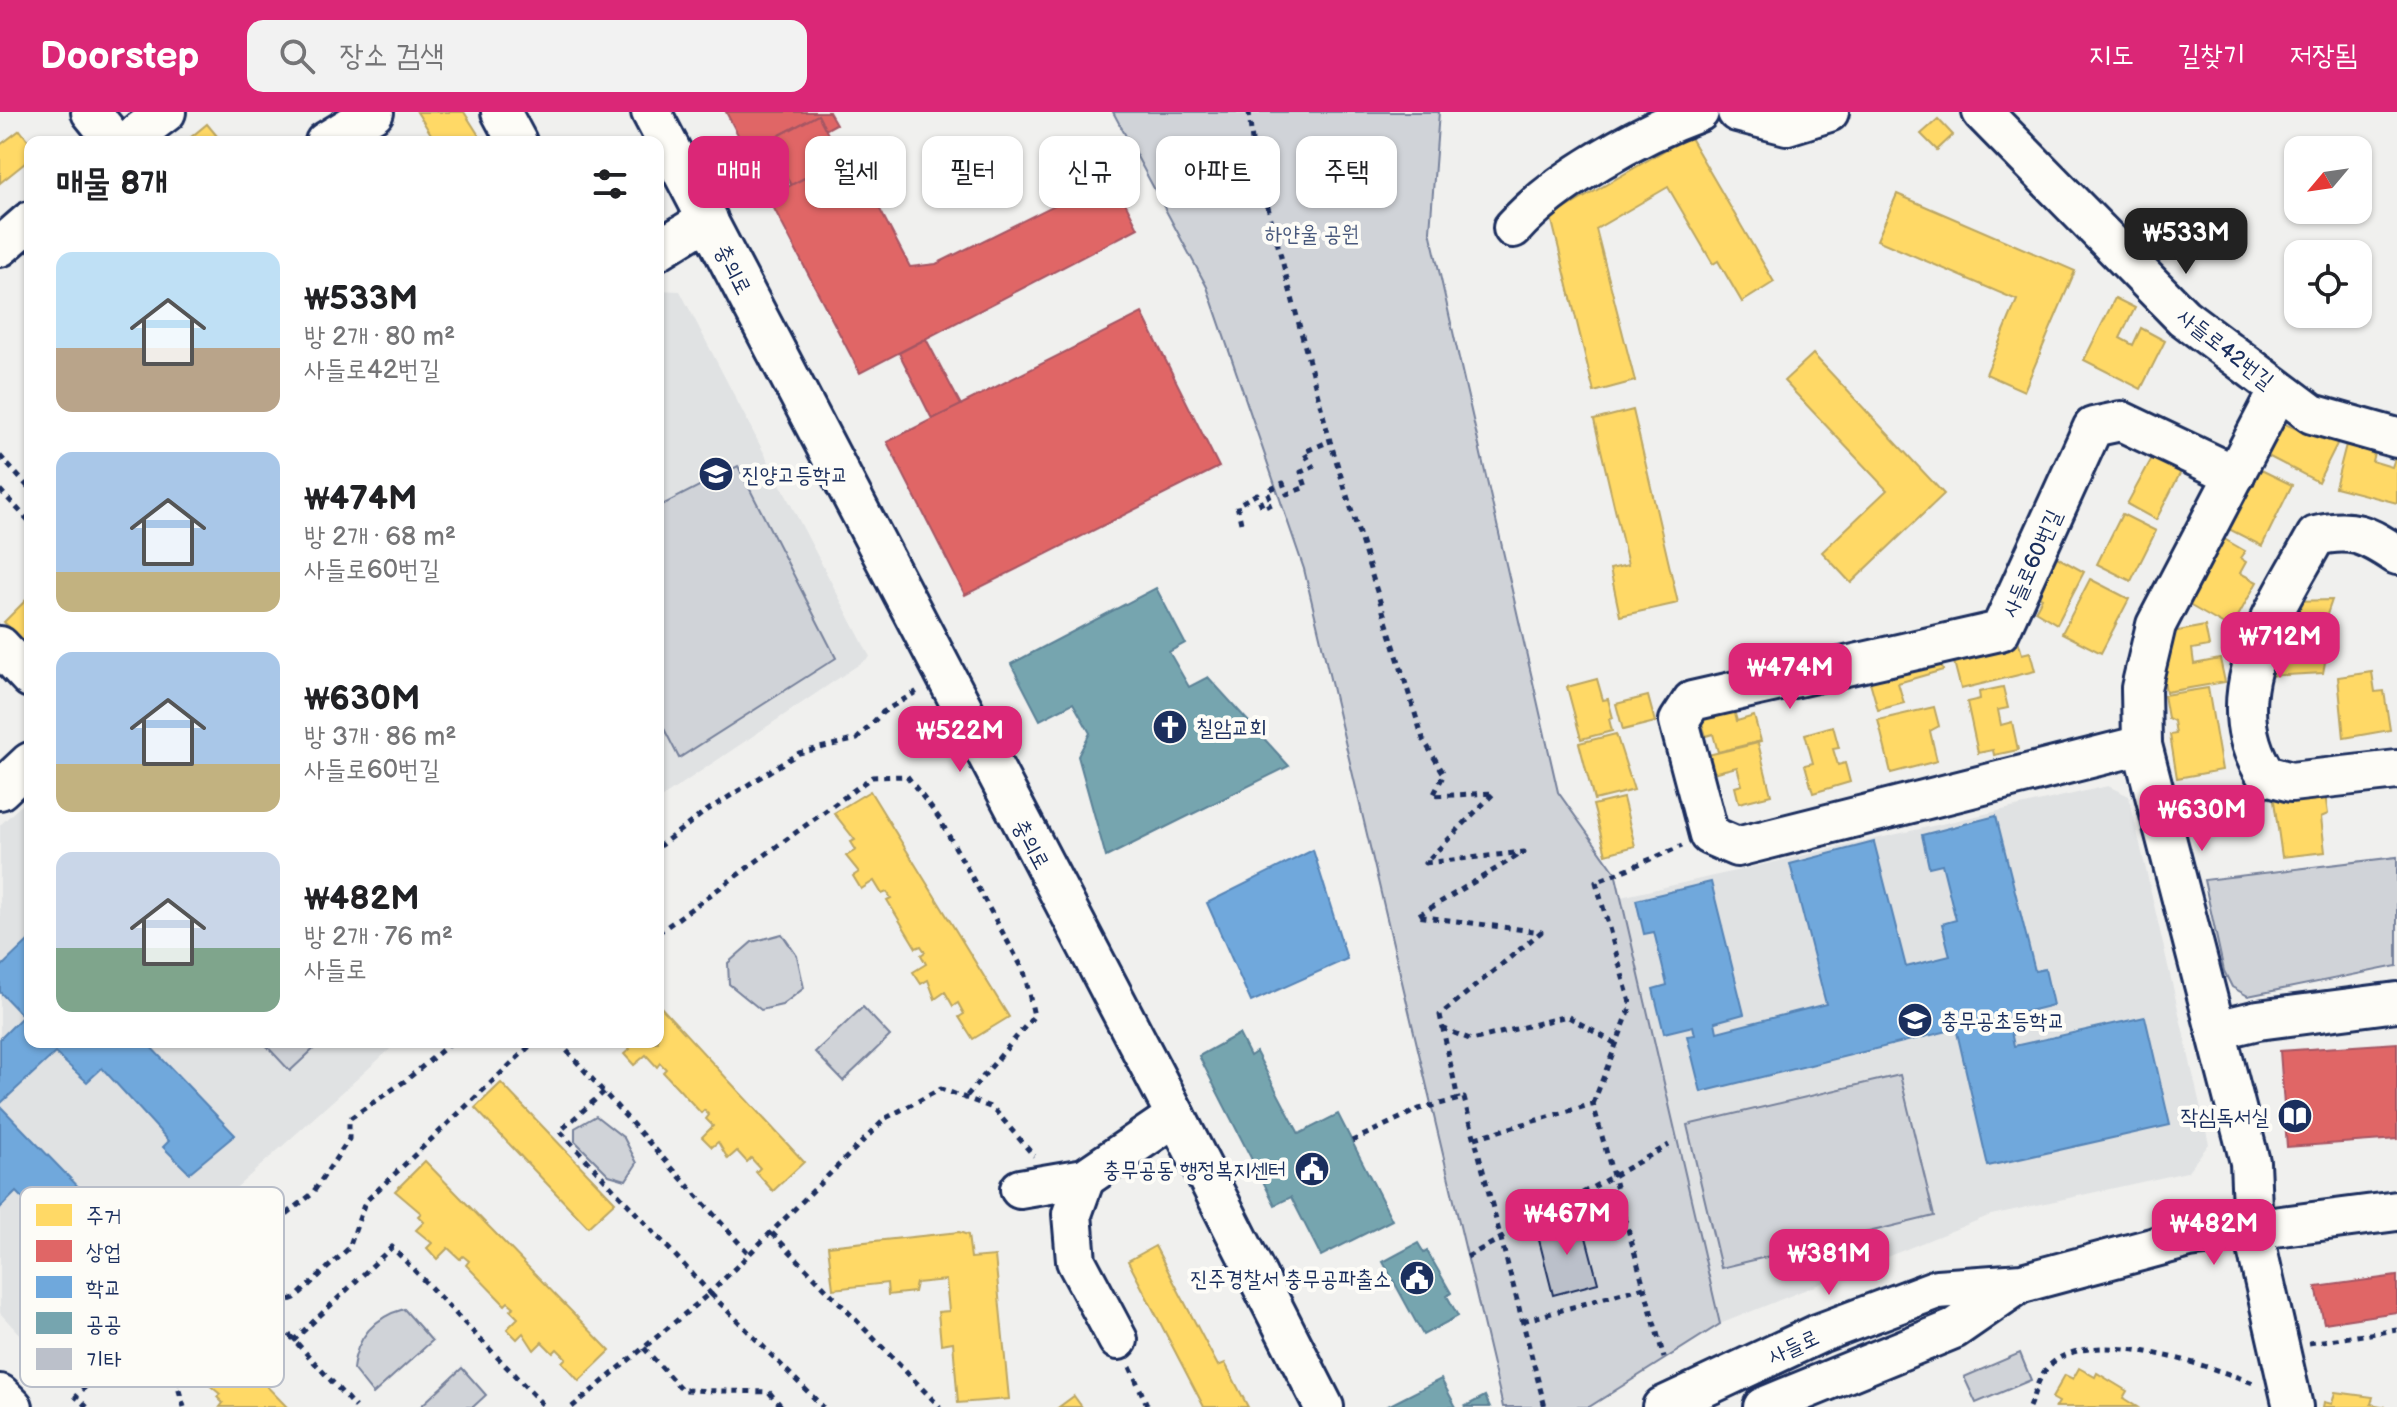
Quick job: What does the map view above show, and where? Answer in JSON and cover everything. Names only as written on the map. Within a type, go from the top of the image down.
[{"type":"street","points":[[91,112],[110,136]]},
{"type":"street","points":[[134,136],[166,112]]},
{"type":"street","points":[[501,112],[514,136]]},
{"type":"street","name":"충의로","points":[[651,112],[664,136]]},
{"type":"street","points":[[1513,228],[1535,204],[1654,128],[1699,112]]},
{"type":"street","points":[[1737,112],[1787,125],[1829,112]]},
{"type":"street","name":"사들로42번길","points":[[1982,112],[2183,317],[2312,414],[2397,438]]},
{"type":"street","name":"충의로","points":[[664,136],[1176,1116],[1324,1407]]},
{"type":"street","points":[[664,246],[708,219]]},
{"type":"street","points":[[0,247],[24,226]]},
{"type":"street","points":[[2278,1401],[2276,1348],[2253,1231],[2250,1162],[2142,745],[2141,688],[2156,625],[2279,390]]},
{"type":"street","name":"사들로60번길","points":[[1709,835],[1679,721],[1692,701],[2000,631],[2093,427],[2121,421],[2235,475]]},
{"type":"street","points":[[2397,555],[2376,541],[2342,530],[2316,536],[2256,648],[2245,694],[2252,755],[2266,775],[2291,782],[2397,770]]},
{"type":"street","points":[[0,646],[24,672]]},
{"type":"street","points":[[1709,835],[1737,847],[2142,745]]},
{"type":"street","points":[[0,790],[24,768]]},
{"type":"street","points":[[2217,1030],[2258,1020],[2397,1002]]},
{"type":"street","points":[[1020,1189],[1072,1181],[1176,1116]]},
{"type":"street","points":[[1072,1181],[1076,1261],[1118,1340]]},
{"type":"street","name":"사들로","points":[[1662,1407],[1820,1333],[1937,1289],[2022,1283],[2189,1238],[2397,1211]]},
{"type":"street","name":"사들로","points":[[1763,1407],[1954,1329],[2022,1283]]},
{"type":"street","points":[[0,1394],[13,1407]]},
{"type":"path","points":[[1249,112],[1253,151],[1330,441],[1423,739],[1444,774],[1433,796],[1494,793],[1425,863],[1524,852],[1417,916],[1541,932],[1440,1015],[1458,1099]]},
{"type":"path","points":[[1241,523],[1237,505],[1257,494],[1263,508],[1272,504],[1267,491],[1283,483],[1287,494],[1306,487],[1301,472],[1313,467],[1304,452],[1330,441]]},
{"type":"path","points":[[0,456],[24,482]]},
{"type":"path","points":[[0,490],[24,516]]},
{"type":"path","points":[[664,842],[706,811],[799,753],[857,739],[883,712],[945,675]]},
{"type":"path","points":[[664,929],[872,777],[907,776],[939,818],[1024,971],[1034,1016],[965,1098]]},
{"type":"path","points":[[1664,1358],[1593,1104],[1631,1006],[1596,882],[1709,835]]},
{"type":"path","points":[[1441,1028],[1472,1040],[1567,1016],[1616,1044]]},
{"type":"path","points":[[284,1216],[312,1194],[349,1139],[349,1119],[405,1081],[445,1048]]},
{"type":"path","points":[[284,1302],[295,1298],[349,1248],[365,1202],[528,1048]]},
{"type":"path","points":[[564,1048],[750,1255]]},
{"type":"path","points":[[572,1407],[710,1293],[886,1118],[941,1089],[993,1108],[1072,1181]]},
{"type":"path","points":[[604,1092],[560,1131],[710,1293],[823,1407]]},
{"type":"path","points":[[1352,1141],[1419,1109],[1464,1098],[1545,1407]]},
{"type":"path","points":[[1475,1138],[1593,1104]]},
{"type":"path","points":[[1467,1257],[1669,1145]]},
{"type":"path","points":[[772,1233],[940,1407]]},
{"type":"path","points":[[293,1341],[392,1247],[545,1407]]},
{"type":"path","points":[[1523,1321],[1644,1287]]},
{"type":"path","points":[[284,1330],[355,1407]]},
{"type":"path","points":[[2276,1348],[2397,1330]]},
{"type":"path","points":[[1118,1340],[1148,1407]]},
{"type":"path","points":[[644,1348],[682,1390],[769,1392],[782,1407]]},
{"type":"path","points":[[2029,1407],[2044,1371],[2077,1348],[2119,1348],[2205,1365],[2258,1384],[2278,1401]]},
{"type":"path","points":[[85,1387],[76,1397],[87,1407]]},
{"type":"path","points":[[178,1387],[184,1407]]},
{"type":"shaded area","name":"진양고등학교","points":[[664,290],[680,291],[870,657],[664,796]]},
{"type":"shaded area","name":"충무공초등학교","points":[[2108,786],[2129,796],[2209,1144],[2187,1172],[1991,1215],[1720,1324],[1621,897]]},
{"type":"shaded area","points":[[24,803],[24,1048],[391,1048],[237,1187],[20,1187],[20,1335],[0,1313],[0,825]]},
{"type":"green space","name":"하얀울 공원","points":[[1113,112],[1439,112],[1430,231],[1558,792],[1615,872],[1720,1324],[1589,1407],[1503,1407],[1304,569],[1207,287],[1165,208],[1280,208],[1280,136],[1156,136],[1156,192],[1140,162],[1140,136],[1126,136]]},
{"type":"green space","points":[[738,466],[836,658],[679,758],[664,729],[664,504]]},
{"type":"green space","points":[[2397,857],[2397,966],[2248,996],[2232,987],[2224,971],[2204,880]]},
{"type":"green space","points":[[782,934],[797,956],[804,988],[782,1005],[761,1010],[729,984],[728,963],[752,942]]},
{"type":"green space","points":[[863,1007],[890,1036],[843,1081],[815,1052]]},
{"type":"green space","points":[[269,1048],[315,1048],[290,1071]]},
{"type":"green space","points":[[1900,1075],[1934,1216],[1721,1268],[1687,1125]]},
{"type":"green space","points":[[596,1116],[624,1138],[637,1163],[626,1180],[609,1175],[575,1141],[575,1128]]},
{"type":"green space","points":[[404,1309],[432,1341],[373,1394],[353,1369],[358,1348],[375,1323]]},
{"type":"green space","points":[[2020,1353],[2031,1380],[1976,1403],[1964,1377]]},
{"type":"green space","points":[[462,1368],[486,1395],[473,1407],[420,1407]]},
{"type":"building: 주거","points":[[417,112],[464,112],[479,136],[432,136]]},
{"type":"building: 주거","points":[[1938,119],[1953,135],[1937,150],[1921,134]]},
{"type":"building: 주거","points":[[207,124],[217,136],[192,136]]},
{"type":"building: 주거","points":[[20,130],[25,136],[24,164],[0,183],[0,145]]},
{"type":"building: 주거","points":[[1689,136],[1774,282],[1742,302],[1718,261],[1713,264],[1668,187],[1596,229],[1635,381],[1594,392],[1551,217]]},
{"type":"building: 주거","points":[[1897,194],[2075,271],[2024,391],[1986,374],[2017,300],[1877,240]]},
{"type":"building: 주거","points":[[2115,298],[2135,308],[2120,338],[2133,345],[2141,328],[2165,341],[2141,389],[2084,360]]},
{"type":"building: 주거","points":[[1813,354],[1944,494],[1851,583],[1822,552],[1887,490],[1784,381]]},
{"type":"building: 주거","points":[[1633,410],[1678,603],[1620,616],[1610,569],[1628,565],[1594,420]]},
{"type":"building: 주거","points":[[2304,420],[2340,438],[2318,482],[2264,454],[2277,427],[2285,424],[2299,430]]},
{"type":"building: 주거","points":[[2348,437],[2376,445],[2372,461],[2392,467],[2397,452],[2397,503],[2335,487]]},
{"type":"building: 주거","points":[[2158,447],[2186,462],[2156,520],[2127,504]]},
{"type":"building: 주거","points":[[2253,466],[2292,485],[2262,546],[2223,526]]},
{"type":"building: 주거","points":[[2122,514],[2156,531],[2131,581],[2097,564]]},
{"type":"building: 주거","points":[[2219,536],[2245,551],[2240,558],[2246,562],[2240,573],[2257,582],[2231,629],[2182,601]]},
{"type":"building: 주거","points":[[2046,551],[2084,572],[2057,624],[2035,611],[2042,598],[2035,594]]},
{"type":"building: 주거","points":[[2090,579],[2129,599],[2101,653],[2062,633]]},
{"type":"building: 주거","points":[[2332,600],[2325,620],[2317,616],[2307,638],[2319,648],[2328,647],[2323,673],[2265,676],[2293,601]]},
{"type":"building: 주거","points":[[24,602],[24,642],[4,622]]},
{"type":"building: 주거","points":[[2205,626],[2209,646],[2192,649],[2194,664],[2220,659],[2225,682],[2166,692],[2159,654],[2169,652],[2167,633]]},
{"type":"building: 주거","points":[[2009,636],[2018,640],[2022,654],[2030,652],[2035,671],[1961,689],[1954,662],[1970,658],[1967,646]]},
{"type":"building: 주거","points":[[1937,651],[1943,670],[1898,683],[1904,703],[1878,710],[1867,671]]},
{"type":"building: 주거","points":[[2372,672],[2375,692],[2384,691],[2390,730],[2344,738],[2338,677]]},
{"type":"building: 주거","points":[[1597,679],[1603,700],[1608,699],[1613,718],[1609,719],[1612,731],[1581,739],[1567,687]]},
{"type":"building: 주거","points":[[2003,687],[2008,708],[1998,710],[2001,725],[2012,722],[2018,750],[1994,755],[1993,750],[1978,753],[1967,702],[1980,699],[1979,692]]},
{"type":"building: 주거","points":[[2208,688],[2222,770],[2177,778],[2170,735],[2176,734],[2174,721],[2168,718],[2164,695]]},
{"type":"building: 주거","points":[[1648,696],[1655,722],[1623,730],[1616,704]]},
{"type":"building: 주거","points":[[1730,697],[1737,721],[1754,716],[1761,741],[1718,752],[1713,734],[1706,736],[1700,717]]},
{"type":"building: 주거","points":[[1934,707],[1939,726],[1930,731],[1937,761],[1891,773],[1878,720]]},
{"type":"building: 주거","points":[[1833,726],[1839,748],[1833,749],[1838,765],[1845,763],[1850,782],[1813,793],[1805,765],[1813,763],[1805,734]]},
{"type":"building: 주거","points":[[1616,734],[1634,790],[1594,800],[1579,743]]},
{"type":"building: 주거","points":[[1758,743],[1771,795],[1739,803],[1735,787],[1742,785],[1737,767],[1712,773],[1708,755]]},
{"type":"building: 주거","points":[[2324,787],[2328,814],[2321,817],[2325,852],[2282,857],[2273,794]]},
{"type":"building: 주거","points":[[870,791],[1009,1017],[973,1039],[959,1017],[964,1014],[958,1003],[953,1006],[945,992],[935,999],[928,980],[921,984],[913,972],[926,964],[921,955],[925,952],[921,946],[916,948],[887,900],[891,898],[887,892],[882,894],[874,881],[861,889],[853,876],[859,872],[846,856],[856,850],[851,842],[855,840],[834,813]]},
{"type":"building: 주거","points":[[1623,798],[1635,846],[1606,854],[1593,805]]},
{"type":"building: 주거","points":[[664,1010],[804,1162],[773,1191],[756,1172],[760,1168],[751,1158],[747,1162],[737,1151],[728,1159],[718,1142],[712,1147],[702,1137],[713,1126],[706,1119],[709,1115],[704,1110],[701,1113],[663,1072],[666,1069],[660,1063],[657,1067],[646,1055],[634,1065],[624,1054],[630,1049],[664,1048]]},
{"type":"building: 주거","points":[[501,1083],[615,1202],[588,1227],[475,1108]]},
{"type":"building: 주거","points":[[425,1161],[610,1351],[579,1381],[562,1362],[566,1358],[557,1349],[553,1353],[542,1342],[534,1350],[523,1333],[517,1339],[507,1329],[518,1318],[510,1310],[514,1307],[508,1302],[505,1305],[466,1265],[469,1261],[463,1256],[460,1259],[448,1248],[437,1259],[427,1248],[432,1243],[416,1230],[424,1222],[418,1216],[421,1213],[395,1191]]},
{"type":"building: 주거","points":[[959,1232],[968,1235],[971,1258],[995,1256],[1009,1399],[958,1403],[953,1342],[941,1344],[938,1312],[949,1311],[946,1280],[916,1283],[914,1292],[888,1295],[887,1283],[833,1289],[828,1246]]},
{"type":"building: 주거","points":[[1155,1246],[1218,1366],[1225,1363],[1248,1407],[1204,1407],[1128,1261]]},
{"type":"building: 주거","points":[[2079,1368],[2095,1377],[2097,1373],[2127,1391],[2123,1398],[2137,1407],[2056,1407],[2059,1402],[2052,1398],[2065,1375],[2073,1379]]},
{"type":"building: 주거","points":[[212,1387],[268,1387],[287,1407],[220,1407],[223,1403],[217,1397],[220,1394]]},
{"type":"building: 주거","points":[[2335,1392],[2373,1397],[2371,1404],[2386,1407],[2323,1407],[2324,1402],[2332,1404]]},
{"type":"building: 주거","points":[[1074,1396],[1082,1407],[1059,1407]]},
{"type":"building: 상업","points":[[726,112],[829,112],[836,124],[825,130],[818,115],[778,136],[739,136]]},
{"type":"building: 상업","points":[[818,115],[829,136],[805,136],[805,178],[791,185],[789,136],[778,136]]},
{"type":"building: 상업","points":[[805,178],[805,208],[879,208],[910,267],[936,264],[1049,208],[1128,208],[1138,228],[860,373],[774,208],[789,208],[789,186]]},
{"type":"building: 상업","points":[[1142,313],[1219,467],[965,595],[887,442]]},
{"type":"building: 상업","points":[[926,339],[961,405],[932,419],[899,353]]},
{"type":"building: 상업","points":[[2397,1043],[2397,1139],[2287,1147],[2280,1051]]},
{"type":"building: 상업","points":[[2397,1276],[2397,1312],[2324,1323],[2316,1287]]},
{"type":"building: 학교","points":[[1996,816],[2035,971],[2045,969],[2053,1005],[1701,1092],[1687,1036],[1695,1035],[1693,1026],[1664,1033],[1653,989],[1667,985],[1654,932],[1644,934],[1636,900],[1711,882],[1744,1014],[1715,1022],[1717,1032],[1826,1004],[1790,864],[1874,842],[1906,967],[1950,956],[1942,924],[1956,920],[1942,864],[1929,867],[1922,835]]},
{"type":"building: 학교","points":[[1313,850],[1347,959],[1251,1002],[1207,903]]},
{"type":"building: 학교","points":[[24,945],[24,1048],[152,1048],[235,1135],[189,1173],[163,1147],[169,1141],[102,1068],[87,1082],[55,1053],[0,1104],[0,1039],[23,1016],[0,992],[0,968]]},
{"type":"building: 학교","points":[[2008,1017],[2014,1046],[2145,1017],[2170,1125],[1988,1166],[1956,1028]]},
{"type":"building: 학교","points":[[0,1106],[78,1187],[20,1187],[20,1196],[16,1192],[0,1208]]},
{"type":"building: 공공","name":"칠암교회","points":[[1156,588],[1185,643],[1169,652],[1189,687],[1208,677],[1289,766],[1106,857],[1078,756],[1090,733],[1073,703],[1040,720],[1011,664]]},
{"type":"building: 공공","name":"충무공동 행정복지센터","points":[[1239,1034],[1250,1056],[1256,1052],[1299,1134],[1338,1114],[1392,1220],[1321,1256],[1291,1197],[1275,1205],[1199,1056]]},
{"type":"building: 공공","name":"진주경찰서 충무공파출소","points":[[1418,1243],[1424,1253],[1427,1251],[1451,1293],[1447,1296],[1458,1316],[1423,1335],[1383,1262]]},
{"type":"building: 공공","points":[[1441,1379],[1456,1407],[1386,1407]]},
{"type":"building: 공공","points":[[1485,1396],[1490,1407],[1464,1407]]},
{"type":"building: 기타","points":[[1581,1218],[1598,1283],[1553,1295],[1537,1232]]},
{"type":"place","name":"진양고등학교","points":[[716,474]]},
{"type":"place","name":"칠암교회","points":[[1170,727]]},
{"type":"place","name":"충무공초등학교","points":[[1915,1020]]},
{"type":"place","name":"작심독서실","points":[[2295,1116]]},
{"type":"place","name":"충무공동 행정복지센터","points":[[1312,1169]]},
{"type":"place","name":"진주경찰서 충무공파출소","points":[[1417,1278]]}]
